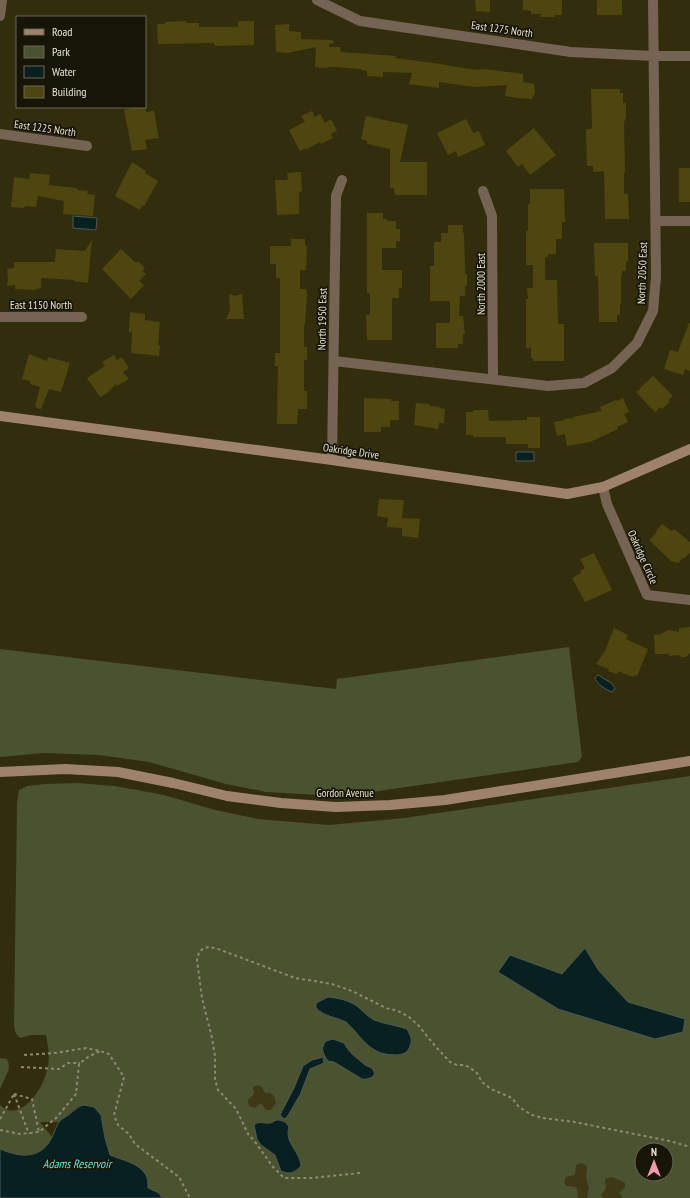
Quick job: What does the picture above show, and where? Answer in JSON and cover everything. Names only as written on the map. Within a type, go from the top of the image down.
[{"type":"street","points":[[0,16],[2,0]]},
{"type":"street","name":"East 1275 North","points":[[319,0],[360,21],[571,52],[654,56],[690,56]]},
{"type":"street","name":"North 2050 East","points":[[334,361],[548,386],[584,383],[612,368],[637,343],[653,311],[656,277],[653,0]]},
{"type":"street","name":"East 1225 North","points":[[0,134],[87,146]]},
{"type":"street","name":"North 1950 East","points":[[332,460],[336,196],[342,180]]},
{"type":"street","name":"North 2000 East","points":[[483,191],[492,216],[493,380]]},
{"type":"street","points":[[656,221],[690,222]]},
{"type":"street","name":"East 1150 North","points":[[0,317],[82,317]]},
{"type":"street","name":"Oakridge Drive","points":[[0,416],[332,460],[567,494],[604,487],[690,449]]},
{"type":"street","name":"Oakridge Circle","points":[[604,487],[607,504],[647,595],[690,600]]},
{"type":"street","name":"Gordon Avenue","points":[[0,772],[65,769],[118,772],[227,796],[281,803],[336,807],[390,805],[445,800],[690,761]]},
{"type":"path","points":[[360,1174],[312,1178],[284,1178],[273,1167],[253,1139],[249,1136],[236,1109],[218,1090],[216,1084],[214,1050],[202,998],[197,960],[199,952],[204,948],[210,947],[218,949],[294,978],[332,984],[352,991],[386,1008],[398,1011],[409,1017],[418,1025],[436,1048],[450,1062],[456,1065],[469,1067],[477,1073],[482,1082],[491,1090],[512,1098],[519,1107],[532,1115],[670,1141],[690,1147]]},
{"type":"path","points":[[24,1055],[55,1053],[86,1048],[109,1054],[124,1077],[114,1115],[118,1125],[129,1134],[135,1144],[179,1177],[190,1198]]},
{"type":"path","points":[[0,1130],[29,1134],[39,1132],[57,1117],[76,1094],[79,1064],[88,1057],[100,1051]]},
{"type":"path","points":[[21,1067],[59,1069],[68,1063],[81,1062]]},
{"type":"path","points":[[14,1094],[32,1099],[39,1132]]},
{"type":"path","points":[[0,1119],[14,1094]]},
{"type":"path","points":[[14,1094],[29,1134]]},
{"type":"green space","points":[[569,647],[582,757],[578,762],[365,793],[320,795],[266,792],[226,784],[149,762],[99,755],[43,753],[0,757],[0,649],[336,689],[337,679]]},
{"type":"green space","points":[[690,776],[690,1198],[162,1198],[159,1193],[148,1188],[146,1176],[128,1162],[110,1155],[101,1115],[84,1105],[79,1106],[59,1122],[40,1122],[52,1137],[42,1149],[36,1153],[23,1155],[0,1149],[0,1105],[8,1110],[15,1110],[29,1102],[35,1096],[44,1080],[47,1073],[49,1058],[46,1035],[31,1035],[20,1038],[16,1034],[14,1026],[17,803],[19,790],[27,786],[45,784],[77,783],[115,786],[164,795],[215,810],[258,819],[329,825],[404,818]]},
{"type":"green space","points":[[0,1058],[7,1059],[9,1067],[0,1090]]},
{"type":"sand","points":[[258,1085],[262,1087],[265,1093],[270,1093],[274,1096],[276,1103],[271,1110],[266,1110],[261,1103],[255,1108],[249,1106],[248,1100],[254,1094],[253,1087]]},
{"type":"sand","points":[[582,1163],[586,1165],[587,1168],[586,1177],[589,1188],[587,1198],[578,1198],[577,1188],[567,1186],[564,1183],[566,1177],[575,1175],[576,1165]]},
{"type":"sand","points":[[612,1177],[625,1183],[625,1187],[619,1193],[623,1198],[603,1198],[601,1195],[606,1188],[605,1179]]},
{"type":"water","points":[[73,216],[97,218],[96,230],[73,228]]},
{"type":"water","points":[[516,452],[534,452],[534,461],[516,461]]},
{"type":"water","points":[[598,675],[611,683],[615,688],[612,692],[598,682],[595,678]]},
{"type":"water","points":[[585,948],[599,971],[628,1002],[685,1019],[683,1032],[655,1039],[558,1009],[498,972],[510,955],[562,974]]},
{"type":"water","points":[[328,997],[354,1004],[374,1020],[407,1029],[411,1040],[408,1050],[400,1055],[396,1055],[382,1053],[371,1048],[346,1022],[327,1015],[316,1008],[316,1003]]},
{"type":"water","points":[[333,1039],[344,1043],[353,1055],[365,1065],[372,1068],[374,1072],[373,1076],[367,1079],[362,1079],[334,1062],[328,1061],[324,1053],[323,1046],[326,1041]]},
{"type":"water","points":[[323,1057],[324,1063],[310,1069],[300,1095],[287,1117],[284,1119],[280,1115],[294,1088],[303,1066],[312,1060]]},
{"type":"water","name":"Adams Reservoir","points":[[84,1105],[94,1107],[101,1115],[110,1155],[130,1162],[143,1171],[147,1176],[148,1188],[159,1193],[162,1198],[0,1198],[0,1149],[19,1155],[38,1153],[50,1142],[60,1121]]},
{"type":"water","points":[[276,1120],[281,1120],[289,1127],[288,1133],[290,1142],[300,1161],[301,1166],[292,1173],[281,1171],[275,1155],[261,1145],[257,1139],[254,1125],[260,1122],[271,1123]]},
{"type":"building","points":[[475,0],[490,0],[490,12],[476,11]]},
{"type":"building","points":[[523,0],[562,0],[562,15],[555,15],[555,17],[540,17],[541,14],[531,14],[531,11],[523,10]]},
{"type":"building","points":[[597,0],[622,0],[622,15],[597,15]]},
{"type":"building","points":[[186,21],[186,23],[199,23],[199,27],[238,27],[238,21],[254,21],[254,45],[215,46],[214,43],[158,44],[157,24]]},
{"type":"building","points":[[289,24],[289,31],[301,32],[301,39],[333,40],[334,43],[329,44],[329,47],[340,47],[341,52],[396,56],[395,58],[463,68],[523,74],[523,82],[534,84],[535,92],[532,99],[518,98],[505,96],[507,85],[475,87],[439,82],[439,88],[409,84],[412,73],[383,72],[383,77],[367,76],[367,71],[361,69],[315,67],[316,47],[287,53],[276,52],[275,25]]},
{"type":"building","points":[[591,89],[620,89],[620,93],[623,93],[623,103],[626,103],[626,119],[624,124],[624,194],[628,194],[629,219],[605,219],[604,171],[593,172],[593,166],[587,166],[586,129],[592,129]]},
{"type":"building","points":[[145,108],[146,112],[154,111],[159,138],[145,140],[147,149],[132,151],[124,110]]},
{"type":"building","points":[[312,111],[315,117],[320,114],[325,123],[331,119],[337,131],[331,134],[333,138],[300,151],[289,130],[305,122],[301,116]]},
{"type":"building","points":[[366,116],[408,125],[400,162],[427,162],[427,195],[395,195],[394,188],[390,188],[390,149],[367,144],[367,141],[361,139]]},
{"type":"building","points":[[466,119],[473,133],[479,131],[485,145],[458,157],[456,151],[448,155],[437,133]]},
{"type":"building","points":[[534,128],[556,155],[530,175],[522,164],[518,167],[506,151]]},
{"type":"building","points":[[132,162],[146,171],[145,173],[158,181],[144,206],[142,205],[140,210],[115,196]]},
{"type":"building","points":[[679,168],[690,168],[690,202],[679,202]]},
{"type":"building","points":[[301,172],[302,191],[299,192],[299,214],[277,215],[275,180],[288,180],[287,173]]},
{"type":"building","points":[[30,173],[50,175],[49,185],[77,188],[77,190],[88,191],[87,194],[95,195],[93,216],[63,214],[64,201],[38,196],[36,207],[11,207],[14,177],[29,179]]},
{"type":"building","points":[[530,189],[564,189],[565,222],[562,222],[562,239],[556,239],[556,254],[548,254],[548,257],[545,257],[545,280],[557,280],[558,324],[564,324],[564,361],[533,361],[533,358],[531,358],[531,348],[526,348],[527,288],[533,288],[533,265],[526,265],[526,231],[528,231],[528,204],[530,204]]},
{"type":"building","points":[[367,213],[383,213],[383,219],[387,219],[387,221],[396,221],[396,229],[400,229],[400,241],[396,241],[396,248],[382,248],[382,270],[402,270],[402,288],[399,288],[399,298],[392,298],[392,340],[367,340],[366,315],[370,315],[370,293],[367,293]]},
{"type":"building","points":[[448,225],[463,225],[465,274],[467,274],[467,286],[465,286],[465,296],[460,296],[459,316],[463,316],[465,334],[463,334],[463,344],[458,344],[458,348],[436,348],[436,323],[450,323],[450,301],[430,301],[430,266],[434,266],[434,242],[441,242],[441,233],[448,233]]},
{"type":"building","points":[[92,239],[88,283],[74,280],[41,278],[41,288],[34,290],[15,289],[15,285],[7,286],[7,269],[14,268],[14,262],[55,262],[56,249],[85,251]]},
{"type":"building","points":[[291,239],[305,239],[305,246],[307,246],[306,270],[300,270],[300,289],[306,289],[307,295],[304,325],[304,347],[307,347],[307,360],[304,360],[304,391],[307,391],[307,409],[298,409],[297,424],[277,424],[278,366],[275,366],[275,353],[280,353],[280,278],[276,278],[276,264],[270,264],[270,246],[291,246]]},
{"type":"building","points":[[594,243],[628,243],[628,261],[626,261],[626,271],[622,271],[621,276],[621,304],[620,315],[617,315],[617,322],[599,322],[598,276],[595,276]]},
{"type":"building","points":[[121,249],[136,263],[138,261],[145,268],[142,271],[146,274],[139,281],[144,285],[131,299],[102,269]]},
{"type":"building","points":[[229,294],[235,296],[242,294],[244,319],[226,319],[230,311]]},
{"type":"building","points":[[130,312],[145,314],[145,320],[160,322],[158,345],[160,346],[159,356],[131,353],[132,332],[129,332]]},
{"type":"building","points":[[689,323],[690,371],[685,369],[683,375],[664,369],[670,350],[678,352]]},
{"type":"building","points":[[29,354],[47,361],[48,357],[70,363],[61,392],[49,389],[41,409],[35,407],[40,387],[30,384],[30,381],[22,379]]},
{"type":"building","points":[[114,355],[117,360],[122,357],[129,368],[123,372],[129,379],[117,386],[116,384],[106,394],[100,397],[87,378],[105,366],[102,362]]},
{"type":"building","points":[[653,376],[673,396],[668,400],[670,402],[662,409],[660,407],[655,412],[636,392],[640,390],[639,389]]},
{"type":"building","points":[[364,398],[391,399],[391,401],[399,401],[399,420],[390,420],[390,427],[381,427],[381,432],[364,432]]},
{"type":"building","points":[[623,398],[629,412],[624,414],[628,422],[617,427],[618,429],[590,442],[567,446],[565,434],[557,436],[554,422],[602,411],[600,407]]},
{"type":"building","points":[[416,403],[430,404],[429,406],[445,409],[444,423],[439,423],[438,429],[414,425]]},
{"type":"building","points":[[473,410],[488,410],[489,421],[527,420],[527,417],[540,417],[540,448],[528,448],[528,444],[506,444],[506,437],[473,437],[473,435],[466,435],[466,412],[473,412]]},
{"type":"building","points":[[379,499],[404,500],[402,518],[420,519],[418,538],[402,536],[402,528],[387,527],[388,518],[377,516]]},
{"type":"building","points":[[662,524],[671,531],[674,529],[690,542],[690,553],[683,559],[682,558],[679,563],[671,561],[649,540]]},
{"type":"building","points":[[594,553],[612,590],[585,602],[572,578],[581,573],[580,571],[585,568],[580,559]]},
{"type":"building","points":[[690,627],[690,653],[686,657],[681,657],[679,655],[669,656],[669,654],[655,654],[654,635],[662,634],[669,630],[679,632],[679,628]]},
{"type":"building","points":[[614,628],[628,635],[626,639],[648,649],[637,676],[634,675],[633,677],[618,671],[617,674],[596,664],[605,651]]}]
